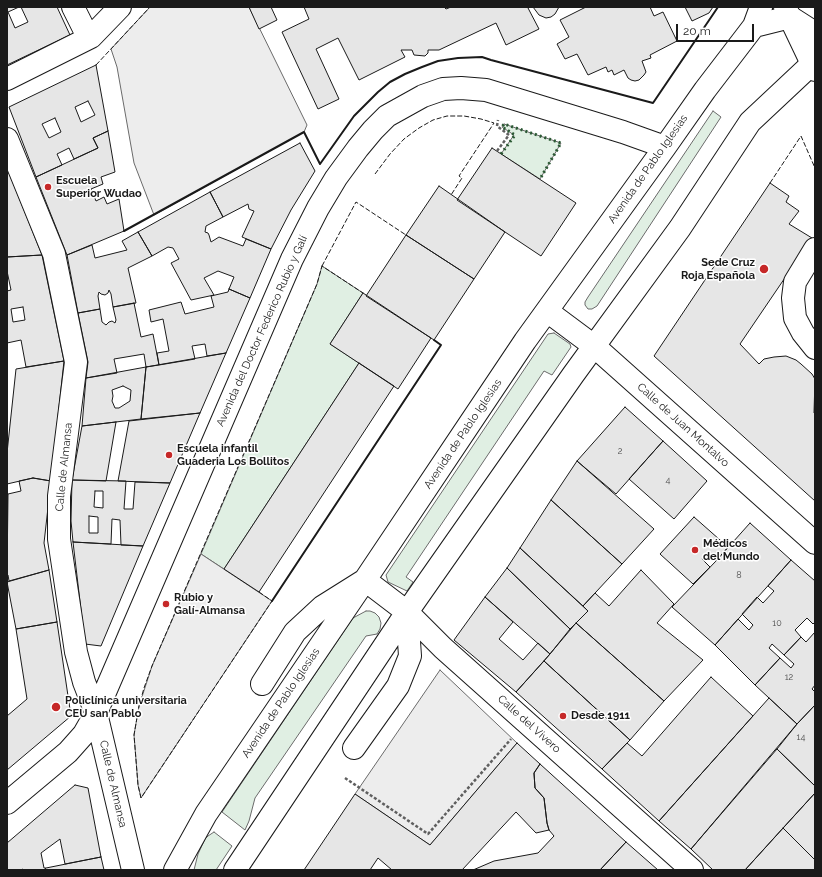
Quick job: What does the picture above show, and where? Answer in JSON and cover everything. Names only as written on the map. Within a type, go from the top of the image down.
[{"type":"street","points":[[73,7],[84,29],[92,37]]},
{"type":"street","points":[[7,79],[92,37],[120,7]]},
{"type":"street","points":[[235,870],[407,612],[594,346],[680,228],[750,122],[778,95],[814,65],[788,12]]},
{"type":"street","points":[[757,17],[788,12],[815,33]]},
{"type":"street","name":"Avenida de Pablo Iglesias","points":[[176,870],[206,814],[525,341],[757,17]]},
{"type":"street","name":"Avenida del Doctor Federico Rubio y Galí","points":[[7,803],[68,752],[84,734],[96,713],[292,259],[318,208],[336,178],[358,148],[387,116],[423,96],[443,89],[461,88],[486,90],[618,130],[665,147]]},
{"type":"street","name":"Calle de Almansa","points":[[7,139],[54,254],[76,362],[59,496],[59,540],[76,652],[84,682],[96,713],[133,870]]},
{"type":"street","points":[[815,249],[795,282],[793,298],[795,318],[803,333],[815,348]]},
{"type":"street","name":"Calle de Juan Montalvo","points":[[547,311],[594,346],[815,543]]},
{"type":"street","points":[[262,684],[295,632],[322,607],[365,580]]},
{"type":"street","name":"Calle del Vivero","points":[[365,580],[407,612],[443,648],[692,870]]},
{"type":"street","points":[[354,748],[398,686],[410,656],[407,612]]},
{"type":"path","points":[[497,151],[509,135],[497,126],[498,120]]},
{"type":"path","points":[[344,778],[428,834],[503,749]]},
{"type":"green space","points":[[713,111],[721,117],[597,306],[592,309],[588,309],[585,302],[588,297]]},
{"type":"green space","points":[[504,124],[561,143],[540,179],[501,154],[514,135],[502,127]]},
{"type":"green space","points":[[322,266],[363,293],[330,344],[359,363],[224,569],[201,554],[317,284]]},
{"type":"green space","points":[[554,333],[570,344],[571,347],[552,375],[544,371],[406,577],[413,582],[407,591],[388,582],[386,575],[548,334]]},
{"type":"green space","points":[[366,611],[375,613],[379,617],[381,623],[380,629],[377,634],[366,636],[255,798],[245,830],[222,812],[353,618]]},
{"type":"green space","points":[[214,832],[232,846],[216,870],[194,870],[198,854],[205,839]]},
{"type":"shaded area","points":[[150,7],[249,7],[307,125],[304,132],[154,215],[134,163],[117,67],[111,49]]},
{"type":"shaded area","points":[[201,554],[272,601],[141,798],[138,785],[134,735],[139,706],[152,666]]},
{"type":"shaded area","points":[[440,670],[517,743],[430,845],[355,794]]},
{"type":"building","points":[[7,7],[19,7],[8,12],[15,28],[28,22],[21,7],[57,7],[70,35],[7,65]]},
{"type":"building","points":[[249,7],[271,7],[277,20],[259,29]]},
{"type":"building","points":[[304,7],[444,7],[446,9],[451,7],[531,7],[528,8],[539,29],[506,45],[496,23],[439,50],[428,50],[428,53],[425,56],[414,55],[412,50],[401,50],[405,57],[359,80],[338,38],[316,49],[339,99],[318,109],[282,32],[309,19]]},
{"type":"building","points":[[533,7],[559,7],[555,14],[546,18],[539,15]]},
{"type":"building","points":[[586,7],[650,7],[654,16],[663,12],[677,41],[650,55],[651,58],[642,61],[646,72],[639,80],[635,81],[628,78],[624,70],[614,75],[612,70],[608,72],[606,67],[588,75],[577,54],[565,59],[557,44],[569,37],[560,20]]},
{"type":"building","points":[[685,7],[713,7],[709,13],[692,21]]},
{"type":"building","points":[[96,65],[108,131],[93,138],[98,148],[74,159],[69,148],[57,154],[62,165],[36,177],[9,107]],"holes":[[[88,101],[95,115],[81,122],[75,107]],[[55,118],[61,132],[49,138],[42,124]]]},
{"type":"building","points":[[108,131],[115,172],[101,177],[103,184],[91,189],[96,201],[104,197],[107,204],[119,199],[124,231],[67,255],[36,177],[98,148],[93,138]]},
{"type":"building","points":[[300,143],[315,171],[291,210],[271,249],[242,237],[254,211],[249,209],[248,204],[223,217],[210,192]]},
{"type":"building","points":[[492,148],[576,203],[541,256],[457,200]]},
{"type":"building","points":[[7,168],[18,195],[42,255],[7,257]]},
{"type":"building","name":"Sede Cruz Roja Española","points":[[770,183],[789,196],[786,202],[799,211],[789,224],[812,238],[740,344],[759,364],[764,359],[786,356],[796,360],[812,374],[815,379],[815,501],[654,356]]},
{"type":"building","points":[[439,186],[505,232],[474,279],[406,235]]},
{"type":"building","points":[[210,192],[223,217],[206,226],[205,232],[208,233],[211,242],[219,237],[243,246],[246,239],[271,249],[250,298],[229,289],[234,277],[218,271],[204,278],[214,295],[191,300],[171,263],[179,259],[173,248],[168,247],[152,256],[138,232]]},
{"type":"building","points":[[138,232],[152,256],[128,268],[136,303],[113,307],[109,290],[105,295],[99,292],[98,296],[100,309],[78,313],[67,255],[92,245],[95,258],[127,250],[122,241]]},
{"type":"building","points":[[406,235],[474,279],[434,340],[366,296]]},
{"type":"building","points":[[42,255],[64,361],[26,367],[21,340],[7,343],[7,291],[11,290],[7,271],[7,257]],"holes":[[[23,307],[25,320],[13,322],[11,309]]]},
{"type":"building","points":[[229,289],[250,298],[226,353],[207,356],[205,344],[192,346],[195,359],[159,365],[157,353],[169,351],[163,319],[151,322],[149,310],[181,302],[185,314],[214,307],[211,296],[228,292]]},
{"type":"building","points":[[363,293],[431,338],[398,389],[330,344]]},
{"type":"building","points":[[134,303],[141,337],[153,334],[159,365],[146,367],[144,354],[114,359],[117,373],[86,378],[88,362],[78,313],[100,309],[102,322],[106,325],[112,321],[115,323],[116,320],[113,307]]},
{"type":"building","points":[[226,353],[200,413],[141,419],[146,367]]},
{"type":"building","points":[[64,361],[51,481],[33,478],[7,484],[7,453],[16,369]]},
{"type":"building","points":[[359,363],[394,386],[259,592],[224,569]]},
{"type":"building","points":[[146,367],[141,419],[82,426],[86,378]],"holes":[[[123,386],[131,390],[130,401],[119,408],[115,408],[112,401],[112,390]]]},
{"type":"building","points":[[625,407],[663,441],[616,494],[577,461]]},
{"type":"building","points":[[200,413],[170,483],[118,481],[129,421]]},
{"type":"building","points":[[116,422],[106,481],[72,480],[82,426]]},
{"type":"building","points":[[663,441],[707,481],[674,519],[629,479]]},
{"type":"building","points":[[577,461],[654,529],[622,564],[551,500]]},
{"type":"building","points":[[33,478],[51,481],[44,543],[49,570],[9,581],[7,575],[8,494],[21,491],[19,481]]},
{"type":"building","points":[[72,480],[126,481],[124,509],[133,509],[135,482],[170,483],[143,546],[121,545],[120,520],[112,519],[111,544],[73,542],[71,521]],"holes":[[[95,491],[103,491],[103,508],[94,507]],[[89,516],[98,517],[98,533],[89,533]]]},
{"type":"building","points":[[551,500],[622,564],[583,606],[520,548]]},
{"type":"building","name":"Médicos del Mundo","points":[[694,517],[728,547],[716,561],[707,553],[702,559],[710,567],[693,584],[660,554]]},
{"type":"building","points":[[750,523],[791,560],[715,645],[672,607]]},
{"type":"building","points":[[73,542],[143,546],[101,646],[85,644]]},
{"type":"building","points":[[520,548],[588,611],[570,629],[507,568]]},
{"type":"building","points":[[791,560],[815,581],[815,622],[813,624],[807,618],[795,630],[801,637],[784,655],[772,644],[769,648],[780,658],[755,685],[715,645],[738,619],[749,630],[753,625],[742,614],[757,597],[763,603],[774,591],[768,586]]},
{"type":"building","points":[[507,568],[570,629],[550,654],[485,597]]},
{"type":"building","points":[[49,570],[57,622],[16,629],[7,582]]},
{"type":"building","points":[[641,570],[674,604],[657,623],[703,660],[664,701],[576,623],[588,611],[583,606],[595,593],[609,606]]},
{"type":"building","points":[[485,597],[513,622],[499,639],[523,660],[538,643],[550,654],[516,692],[454,640]]},
{"type":"building","points":[[57,622],[71,716],[7,770],[7,716],[27,699],[16,629]]},
{"type":"building","points":[[576,623],[664,701],[630,740],[544,661]]},
{"type":"building","points":[[815,632],[815,685],[812,689],[815,692],[815,705],[797,724],[755,685],[780,658],[791,668],[794,664],[784,655],[801,637],[806,642]]},
{"type":"building","points":[[544,661],[630,740],[602,769],[516,692]]},
{"type":"building","points":[[711,677],[753,716],[659,821],[602,769],[627,743],[642,756]]},
{"type":"building","points":[[769,698],[797,724],[691,849],[659,821]]},
{"type":"building","points":[[815,705],[815,786],[777,749],[797,724]]},
{"type":"building","points":[[517,743],[540,764],[534,773],[535,788],[544,798],[549,830],[536,833],[516,812],[462,870],[392,870],[378,858],[370,870],[304,870],[355,794],[430,845]]},
{"type":"building","points":[[777,749],[815,786],[815,793],[745,870],[713,870],[691,849]]},
{"type":"building","points":[[540,764],[626,842],[600,870],[473,870],[494,861],[538,853],[554,836],[549,830],[547,823],[544,798],[535,788],[534,773]]},
{"type":"building","points":[[75,785],[88,788],[101,857],[65,864],[60,839],[41,853],[44,868],[46,868],[44,870],[7,870],[7,843]]},
{"type":"building","points":[[815,793],[815,860],[783,828]]},
{"type":"building","points":[[783,828],[815,860],[815,870],[745,870]]},
{"type":"building","points":[[626,842],[658,870],[600,870]]},
{"type":"building","points":[[101,857],[104,870],[44,870],[46,868]]},
{"type":"hedge","points":[[501,154],[515,135],[502,127],[504,124],[561,143],[540,179]]},
{"type":"fence","points":[[96,65],[150,7]]},
{"type":"fence","points":[[375,174],[390,154],[404,139],[433,120],[447,116],[464,116],[494,123],[459,176],[462,178],[451,195]]},
{"type":"fence","points":[[770,183],[801,136],[815,168]]},
{"type":"fence","points":[[322,266],[356,202],[406,235]]},
{"type":"fence","points":[[259,592],[272,601],[141,798],[138,785],[134,735],[144,688],[152,666],[317,284],[322,266],[363,293]]},
{"type":"wall","points":[[124,231],[304,132],[320,164],[354,116],[378,92],[390,82],[405,74],[438,61],[482,57],[653,103],[718,7]]},
{"type":"wall","points":[[272,601],[441,345],[434,340]]},
{"type":"place","name":"Escuela Superior Wudao","points":[[48,187]]},
{"type":"place","name":"Sede Cruz Roja Española","points":[[764,269]]},
{"type":"place","name":"Escuela infantil Guaderia Los Bollitos","points":[[169,455]]},
{"type":"place","name":"Médicos del Mundo","points":[[695,550]]},
{"type":"place","name":"Rubio y Galí-Almansa","points":[[166,604]]},
{"type":"place","name":"Policlínica universitaria CEU san Pablo","points":[[56,707]]},
{"type":"place","name":"Desde 1911","points":[[563,716]]}]
